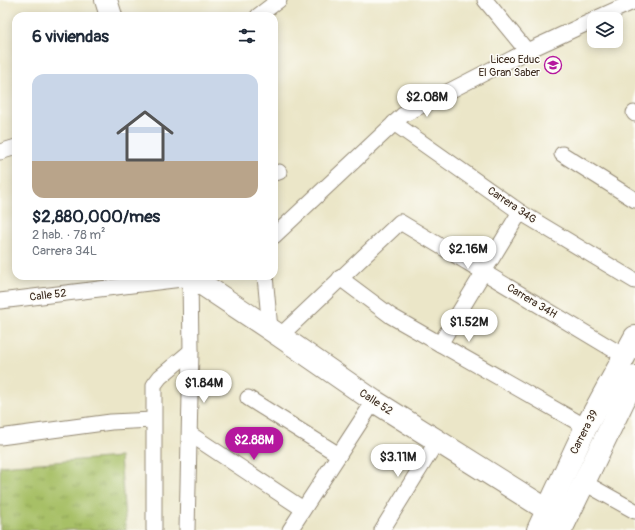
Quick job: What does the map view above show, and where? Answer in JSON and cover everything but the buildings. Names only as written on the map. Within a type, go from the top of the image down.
[{"type":"main road","points":[[106,0],[110,12]]},
{"type":"main road","name":"Calle 52","points":[[195,280],[275,332],[374,402],[546,509],[563,525]]},
{"type":"main road","name":"Carrera 39","points":[[538,530],[546,509],[586,427],[635,337]]},
{"type":"main road","name":"Carrera 39","points":[[563,525],[583,482],[633,386]]},
{"type":"street","points":[[263,12],[279,0]]},
{"type":"street","points":[[485,0],[527,50]]},
{"type":"street","points":[[611,12],[635,1]]},
{"type":"street","points":[[278,232],[403,115],[527,50],[587,23]]},
{"type":"street","name":"Carrera 34G","points":[[394,123],[520,212],[635,281]]},
{"type":"street","points":[[0,152],[12,148]]},
{"type":"street","points":[[562,154],[635,200]]},
{"type":"street","points":[[440,344],[520,212]]},
{"type":"street","name":"Carrera 34H","points":[[340,278],[400,222],[624,356]]},
{"type":"street","points":[[266,280],[275,332],[340,278],[391,316],[440,344],[461,354],[586,427]]},
{"type":"street","name":"Calle 52","points":[[0,300],[165,280]]},
{"type":"street","points":[[187,530],[190,434],[190,280]]},
{"type":"street","points":[[154,530],[154,385],[160,377],[191,351]]},
{"type":"street","points":[[248,398],[339,455]]},
{"type":"street","points":[[290,530],[374,402]]},
{"type":"street","points":[[0,437],[111,422],[154,420]]},
{"type":"street","points":[[190,434],[303,509]]},
{"type":"street","points":[[382,530],[438,441]]},
{"type":"street","points":[[583,482],[635,511]]},
{"type":"green space","points":[[120,457],[126,530],[0,530],[0,466]]},
{"type":"place","name":"Liceo Educ El Gran Saber","points":[[553,65]]}]
